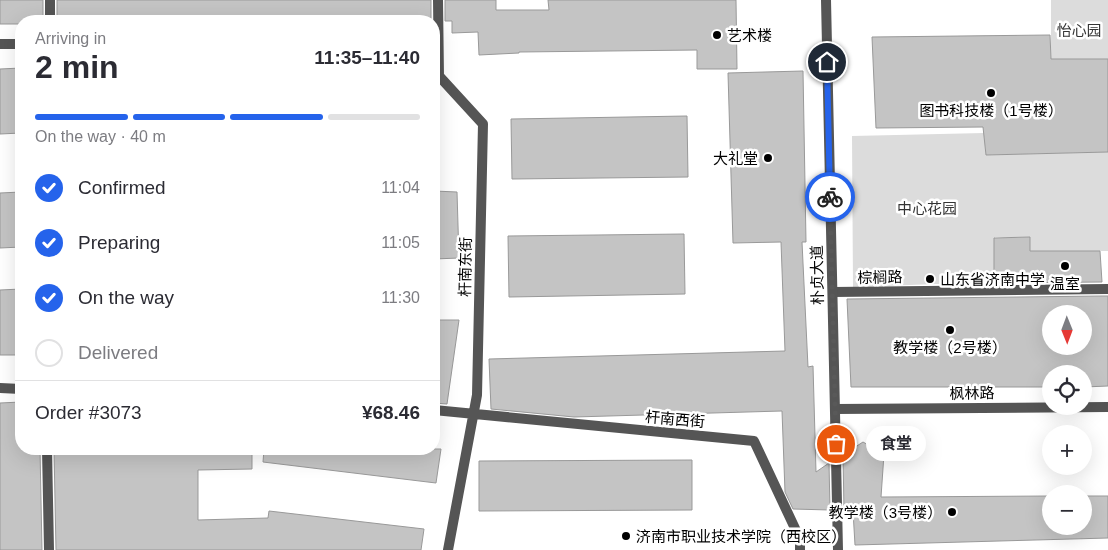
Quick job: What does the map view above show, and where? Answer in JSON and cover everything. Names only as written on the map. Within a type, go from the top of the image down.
[{"type":"street","points":[[50,0],[50,15]]},
{"type":"street","name":"杆南东街","points":[[438,0],[438,15]]},
{"type":"street","name":"朴贞大道","points":[[826,1],[838,550]]},
{"type":"street","points":[[0,44],[15,44]]},
{"type":"street","name":"杆南东街","points":[[440,77],[483,124],[477,395],[448,550]]},
{"type":"street","name":"棕榈路","points":[[833,292],[1108,290]]},
{"type":"street","points":[[0,388],[15,389]]},
{"type":"street","name":"枫林路","points":[[835,409],[1108,407]]},
{"type":"street","points":[[440,411],[474,415]]},
{"type":"street","name":"杆南西街","points":[[474,415],[754,441],[800,539],[800,550]]},
{"type":"street","points":[[47,455],[49,550]]},
{"type":"green space","name":"怡心园","points":[[1051,0],[1108,0],[1108,59],[1051,59]]},
{"type":"green space","name":"中心花园","points":[[984,133],[986,155],[1108,152],[1108,251],[1030,251],[1029,237],[995,237],[994,282],[853,287],[852,136]]},
{"type":"building","points":[[0,0],[43,0],[43,15],[15,15],[15,24],[0,24]]},
{"type":"building","points":[[57,0],[431,0],[431,15],[57,15]]},
{"type":"building","points":[[445,0],[496,0],[496,10],[549,10],[548,0],[736,0],[737,69],[697,69],[697,50],[519,52],[479,55],[478,32],[452,33],[452,21],[445,21]]},
{"type":"building","name":"图书科技楼（1号楼）","points":[[1050,35],[1051,59],[1108,59],[1108,152],[986,155],[983,127],[876,128],[872,37]]},
{"type":"building","points":[[15,68],[15,133],[0,134],[0,69]]},
{"type":"building","points":[[803,71],[806,242],[802,242],[808,367],[813,366],[816,472],[829,463],[830,510],[793,509],[785,492],[782,411],[574,417],[491,409],[489,359],[785,351],[781,242],[733,243],[728,73]]},
{"type":"building","points":[[687,116],[688,177],[512,179],[511,119]]},
{"type":"building","points":[[440,191],[457,192],[459,258],[440,259]]},
{"type":"building","points":[[15,192],[15,247],[0,248],[0,193]]},
{"type":"building","points":[[684,234],[685,294],[509,297],[508,236]]},
{"type":"building","points":[[1030,237],[1030,251],[1100,251],[1102,282],[994,283],[994,238]]},
{"type":"building","points":[[15,289],[15,355],[0,355],[0,290]]},
{"type":"building","name":"教学楼（2号楼）","points":[[1108,296],[1108,386],[1092,387],[1092,365],[1042,365],[1042,387],[851,387],[847,299]]},
{"type":"building","points":[[440,320],[459,320],[447,404],[440,403]]},
{"type":"building","points":[[15,402],[15,455],[40,455],[42,550],[0,550],[0,403]]},
{"type":"building","name":"教学楼（3号楼）","points":[[863,442],[884,454],[881,497],[1042,496],[1042,535],[1092,535],[1092,496],[1108,496],[1108,538],[855,545],[853,511],[844,511],[843,455]]},
{"type":"building","points":[[441,449],[436,483],[263,462],[264,455],[440,455]]},
{"type":"building","points":[[54,455],[252,455],[252,469],[198,470],[198,520],[268,518],[269,511],[424,529],[421,550],[56,550]]},
{"type":"building","points":[[692,460],[692,510],[479,511],[479,461]]},
{"type":"way so far","points":[[830,197],[836,444]]},
{"type":"place","name":"艺术楼","points":[[717,35]]},
{"type":"place","name":"图书科技楼（1号楼）","points":[[991,93]]},
{"type":"place","name":"大礼堂","points":[[768,158]]},
{"type":"place","name":"温室","points":[[1065,266]]},
{"type":"place","name":"山东省济南中学","points":[[930,279]]},
{"type":"place","name":"教学楼（2号楼）","points":[[950,330]]},
{"type":"place","name":"食堂","points":[[836,444]]},
{"type":"place","name":"教学楼（3号楼）","points":[[952,512]]},
{"type":"place","name":"济南市职业技术学院（西校区）","points":[[626,536]]},
{"type":"route","points":[[827,62],[830,197]]}]
